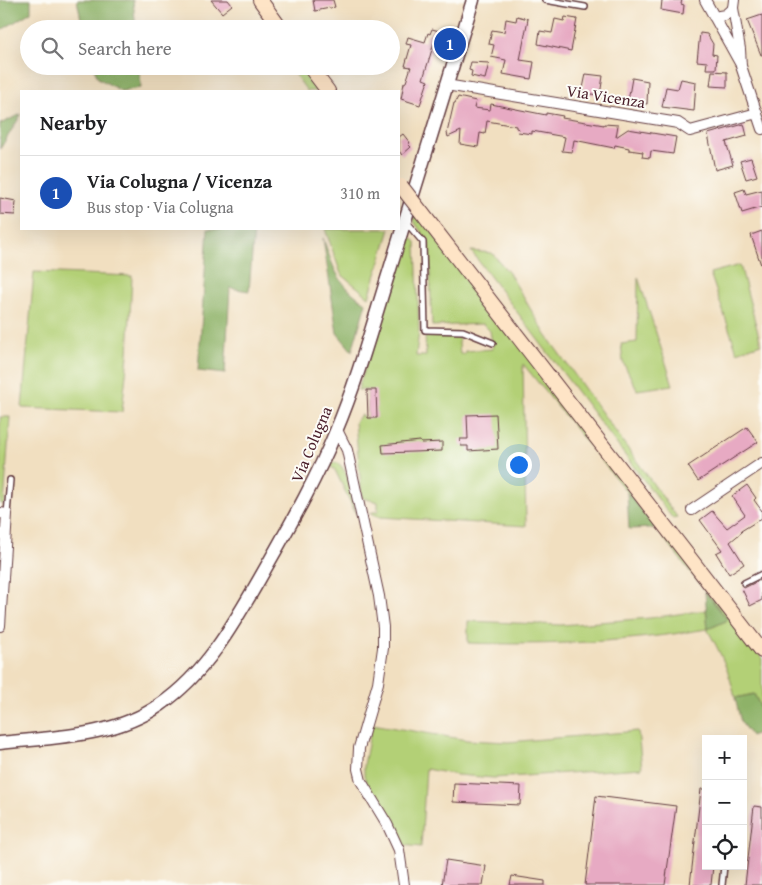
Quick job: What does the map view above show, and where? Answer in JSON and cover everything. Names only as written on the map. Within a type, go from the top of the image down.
[{"type":"main road","points":[[260,0],[274,20]]},
{"type":"main road","points":[[316,75],[327,90]]},
{"type":"main road","points":[[400,184],[762,651]]},
{"type":"street","name":"Via Colugna","points":[[0,743],[80,734],[115,726],[146,713],[177,693],[194,678],[237,619],[309,491],[336,430],[372,330],[473,0]]},
{"type":"street","points":[[705,0],[741,66],[762,129]]},
{"type":"street","points":[[714,17],[725,15],[734,4]]},
{"type":"street","points":[[734,4],[741,66]]},
{"type":"street","name":"Via Vicenza","points":[[446,85],[678,123],[690,131],[757,113]]},
{"type":"street","points":[[336,430],[347,450],[379,596],[382,628],[378,683],[359,748],[358,769],[361,781],[387,824],[399,850],[404,885]]},
{"type":"street","points":[[692,510],[762,464]]},
{"type":"street","points":[[0,626],[4,513]]},
{"type":"lane","points":[[545,0],[585,7]]},
{"type":"lane","points":[[405,221],[423,242],[425,330],[462,331],[493,343]]},
{"type":"lane","points":[[4,513],[10,480]]},
{"type":"lane","points":[[744,583],[762,574]]},
{"type":"lane","points":[[722,885],[724,870]]},
{"type":"green space","points":[[0,0],[31,0],[31,12],[0,31]]},
{"type":"green space","points":[[77,0],[133,0],[135,20],[81,20]]},
{"type":"green space","points":[[97,75],[140,75],[141,88],[119,90],[98,78]]},
{"type":"green space","points":[[295,75],[309,75],[321,90],[306,90]]},
{"type":"green space","points":[[20,114],[0,149],[0,124]]},
{"type":"green space","points":[[415,209],[762,658],[762,710],[754,694],[735,698],[724,662],[707,629],[648,637],[588,642],[468,643],[468,621],[561,625],[650,618],[706,610],[708,629],[728,620],[523,364],[526,526],[380,517],[370,513],[378,511],[378,502],[362,498],[355,422],[361,415],[368,418],[367,390],[358,390],[406,232],[416,242],[419,331],[416,356],[426,356],[425,334],[458,333],[460,354],[465,354],[465,351],[493,349],[490,331],[483,324],[432,326],[429,243],[413,220]]},
{"type":"green space","points":[[208,230],[254,230],[249,291],[230,288],[225,374],[198,371]]},
{"type":"green space","points":[[325,230],[390,230],[369,297],[341,274]]},
{"type":"green space","points":[[323,238],[338,275],[356,296],[366,303],[352,351],[337,333]]},
{"type":"green space","points":[[471,251],[492,253],[509,273],[546,335],[677,517],[673,519]]},
{"type":"green space","points":[[740,265],[761,344],[737,352],[710,273]]},
{"type":"green space","points":[[34,272],[132,276],[128,355],[122,412],[22,408]]},
{"type":"green space","points":[[638,277],[673,385],[637,390],[623,362],[621,344],[637,342]]},
{"type":"green space","points":[[0,417],[10,417],[4,504],[0,504]]},
{"type":"green space","points":[[338,463],[345,473],[356,514],[335,470],[329,465]]},
{"type":"green space","points":[[627,492],[656,528],[629,529]]},
{"type":"green space","points":[[705,592],[728,620],[708,629]]},
{"type":"green space","points":[[754,694],[762,710],[762,731],[751,736],[741,722],[735,698]]},
{"type":"green space","points":[[372,724],[467,740],[508,742],[638,731],[642,768],[494,778],[457,775],[426,769],[421,847],[402,845],[396,829],[364,776],[364,765]]},
{"type":"building","points":[[211,0],[228,0],[232,5],[222,13]]},
{"type":"building","points":[[313,0],[333,0],[335,7],[315,11]]},
{"type":"building","points":[[662,0],[682,0],[681,4],[684,5],[683,14],[661,10]]},
{"type":"building","points":[[762,15],[762,55],[761,55],[747,20]]},
{"type":"building","points":[[517,16],[528,19],[520,60],[534,62],[531,79],[503,74],[506,60],[491,57],[494,45],[489,44],[492,30],[504,32],[506,19],[516,21]]},
{"type":"building","points":[[565,17],[577,19],[571,51],[538,44],[540,31],[552,33],[555,19],[564,21]]},
{"type":"building","points":[[432,29],[443,32],[440,45],[434,43],[423,79],[428,81],[420,105],[401,99],[404,83],[411,67],[405,66],[411,45],[406,44],[408,37],[425,42],[428,33],[430,34]]},
{"type":"building","points":[[700,33],[707,34],[713,44],[712,54],[717,55],[716,69],[706,69],[707,62],[697,61]]},
{"type":"building","points":[[471,62],[489,63],[485,79],[471,76],[472,71],[469,70]]},
{"type":"building","points":[[712,71],[727,72],[727,87],[710,86]]},
{"type":"building","points":[[586,74],[603,76],[600,95],[582,93]]},
{"type":"building","points":[[632,78],[648,81],[647,104],[628,101]]},
{"type":"building","points":[[681,79],[696,82],[694,111],[662,107],[666,87],[678,89]]},
{"type":"building","points":[[458,97],[476,101],[474,108],[490,110],[491,104],[604,125],[618,125],[616,137],[628,129],[676,137],[673,154],[651,151],[650,158],[642,157],[643,152],[629,150],[629,148],[615,145],[614,148],[574,140],[572,152],[562,151],[565,137],[532,131],[532,134],[518,132],[519,129],[516,126],[487,121],[485,134],[480,133],[478,147],[460,144],[461,131],[448,137],[447,133],[454,103]]},
{"type":"building","points":[[744,124],[747,136],[726,142],[733,165],[715,170],[708,134]]},
{"type":"building","points":[[403,134],[411,147],[402,155],[400,152],[400,136]]},
{"type":"building","points":[[751,158],[757,176],[746,179],[740,161]]},
{"type":"building","points":[[744,189],[746,194],[762,190],[762,207],[742,213],[735,192]]},
{"type":"building","points":[[0,198],[16,201],[15,215],[0,214]]},
{"type":"building","points":[[762,231],[762,264],[761,265],[751,235]]},
{"type":"building","points":[[367,390],[376,390],[377,418],[368,418]]},
{"type":"building","points":[[496,414],[498,449],[468,451],[468,446],[461,446],[460,439],[468,439],[467,415]]},
{"type":"building","points":[[747,427],[758,442],[698,481],[688,466]]},
{"type":"building","points":[[420,441],[421,443],[442,442],[442,451],[383,453],[382,445]]},
{"type":"building","points":[[747,485],[762,511],[762,518],[741,531],[730,542],[744,564],[729,574],[716,553],[722,550],[700,520],[712,511],[727,528],[745,515],[732,496]]},
{"type":"building","points":[[762,579],[762,600],[750,606],[742,589]]},
{"type":"building","points":[[454,783],[521,786],[520,805],[453,802]]},
{"type":"building","points":[[702,789],[702,870],[713,870],[711,885],[690,885]]},
{"type":"building","points":[[596,796],[676,806],[665,885],[585,885]]},
{"type":"building","points":[[754,806],[762,807],[762,885],[745,885]]},
{"type":"building","points":[[446,860],[486,866],[483,885],[442,885]]},
{"type":"building","points":[[512,876],[545,881],[545,885],[510,885]]},
{"type":"place","name":"Via Colugna / Vicenza","points":[[450,44]]}]
